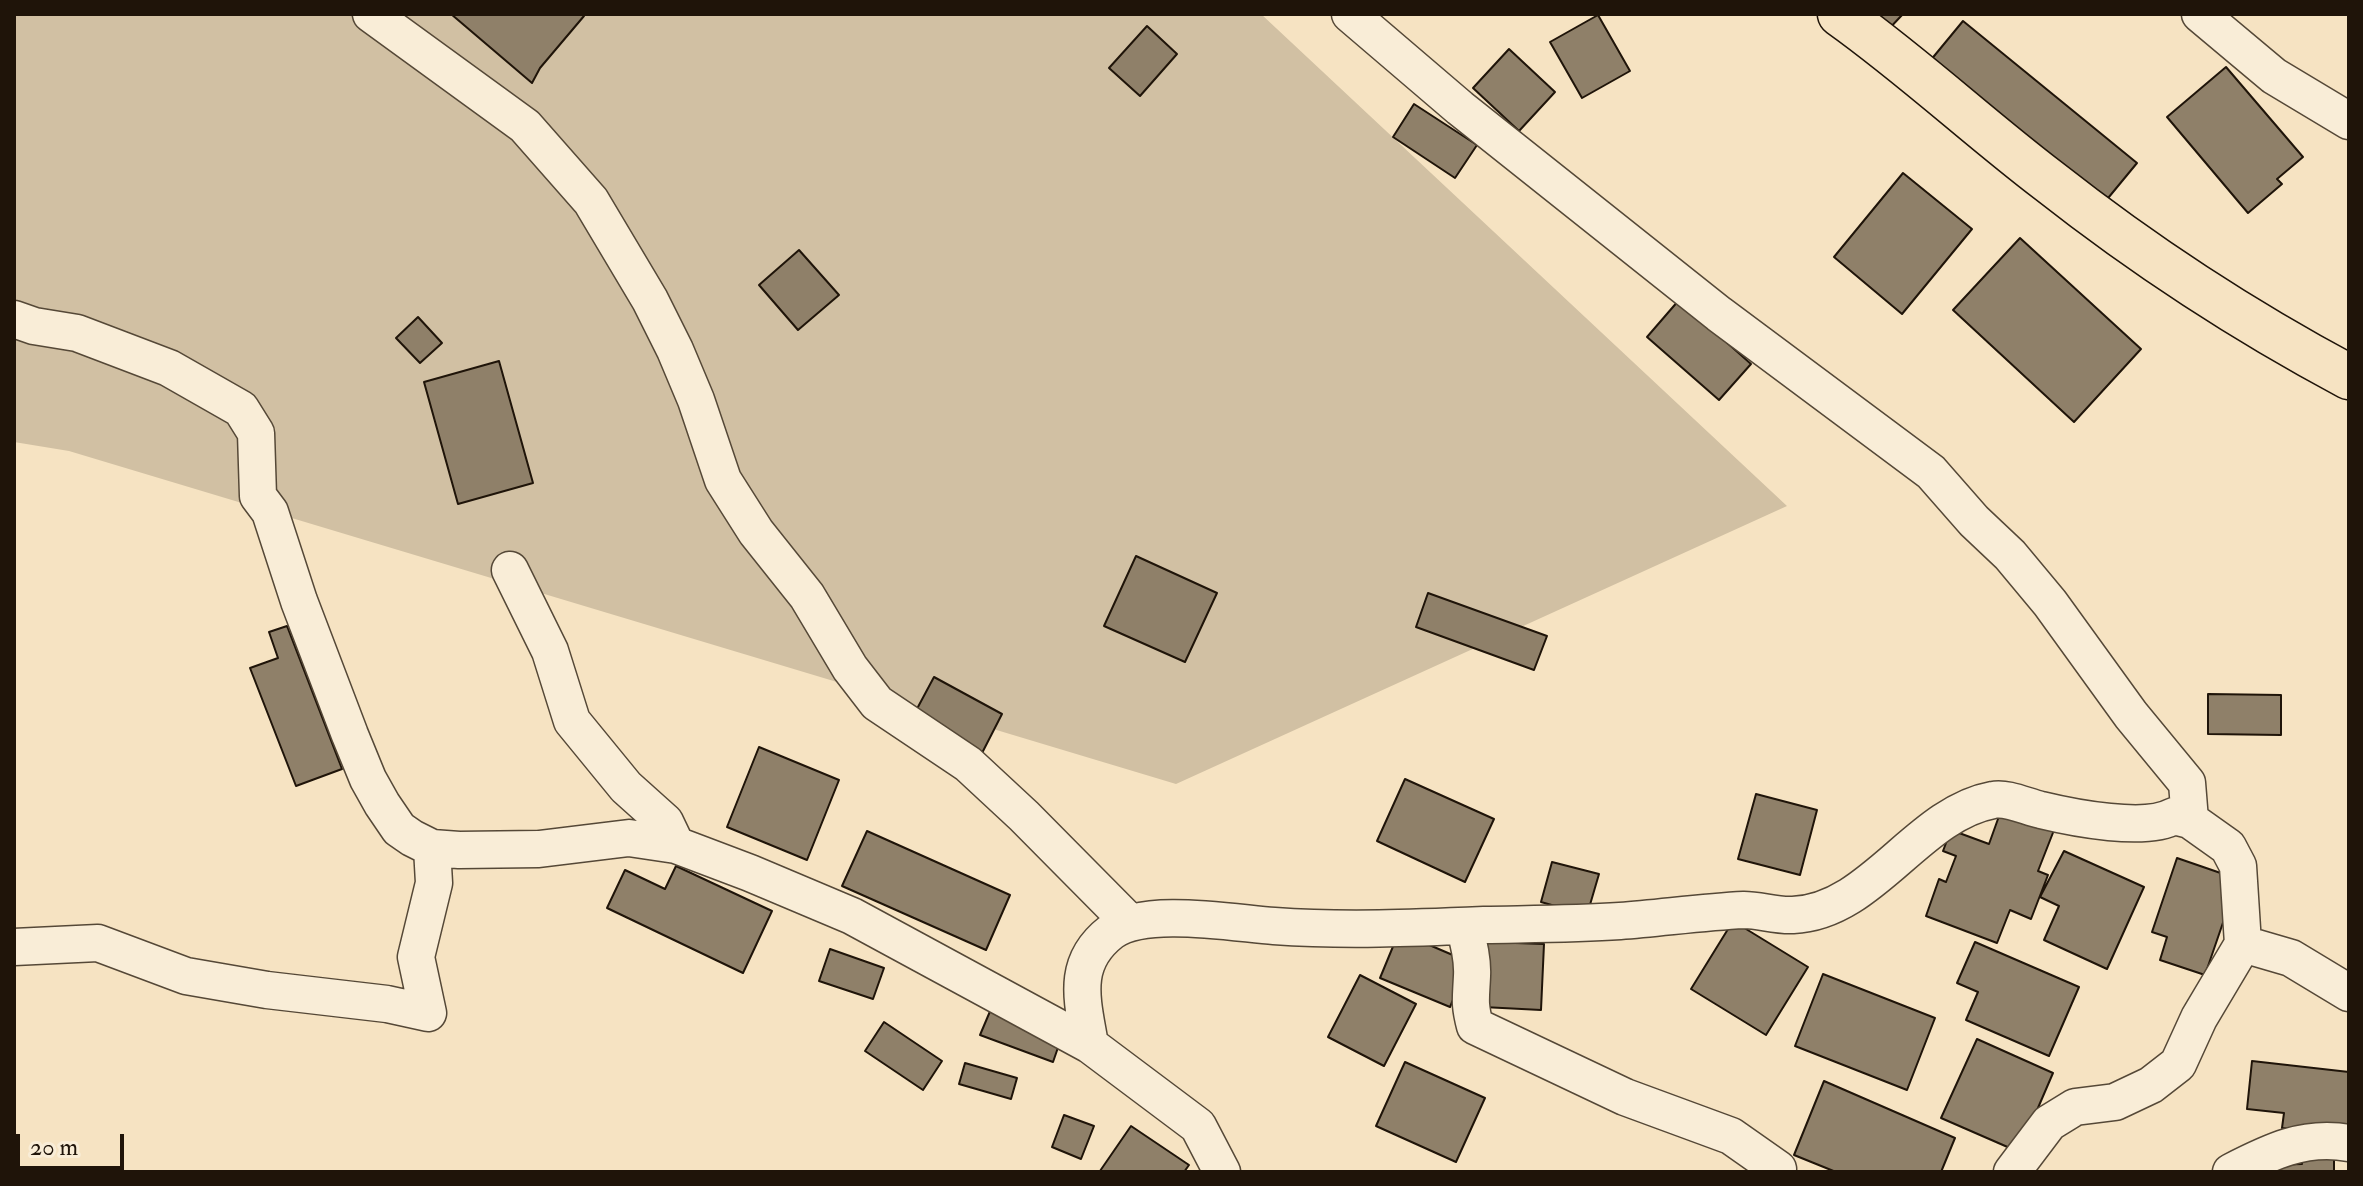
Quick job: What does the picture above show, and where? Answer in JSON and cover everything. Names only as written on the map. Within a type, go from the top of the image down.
[{"type":"main road","points":[[1840,14],[1894,52],[2000,143],[2128,240],[2300,351],[2349,377]]},
{"type":"street","points":[[371,14],[525,126],[591,201],[650,300],[675,350],[723,480],[756,532],[807,596],[850,668],[877,703],[968,764],[1130,923]]},
{"type":"street","points":[[1350,14],[1460,108],[1719,314],[1931,472],[2040,591],[2131,715],[2187,783],[2190,820]]},
{"type":"street","points":[[2200,14],[2274,76],[2349,121]]},
{"type":"street","points":[[14,319],[34,326],[77,333],[169,368],[241,409],[256,433],[258,496],[270,512],[299,601],[368,779],[399,829],[432,848],[539,849],[629,838],[676,845],[750,873],[852,916],[1090,1045],[1198,1126],[1222,1172]]},
{"type":"street","points":[[510,570],[550,651],[572,721],[626,787],[665,822],[676,845]]},
{"type":"street","points":[[1090,1045],[1080,985],[1085,965],[1112,931],[1130,923],[1158,917],[1328,929],[1619,921],[1747,910],[1793,915],[1845,900],[1944,822],[1974,806],[1997,799],[2044,811],[2142,825],[2163,823],[2174,816],[2190,820],[2228,847],[2238,866],[2243,944],[2199,1018],[2178,1064],[2151,1085],[2115,1102],[2075,1107],[2049,1123],[2012,1172]]},
{"type":"street","points":[[14,947],[98,943],[186,976],[267,990],[387,1004],[428,1013],[416,957],[434,883],[432,848]]},
{"type":"street","points":[[1464,926],[1471,950],[1469,1003],[1475,1026],[1625,1097],[1731,1136],[1778,1169]]},
{"type":"street","points":[[2243,944],[2291,958],[2349,993]]},
{"type":"street","points":[[2231,1172],[2295,1143],[2322,1139],[2349,1143]]},
{"type":"shaded area","points":[[14,14],[1261,14],[1787,506],[1176,784],[69,451],[14,442]]},
{"type":"building","points":[[451,14],[584,16],[540,68],[532,83]]},
{"type":"building","points":[[1867,14],[1903,14],[1886,32]]},
{"type":"building","points":[[1598,15],[1630,71],[1582,98],[1550,42]]},
{"type":"building","points":[[1963,21],[2137,163],[2104,203],[1930,61]]},
{"type":"building","points":[[1147,26],[1177,54],[1140,96],[1109,68]]},
{"type":"building","points":[[1509,49],[1555,92],[1519,131],[1473,88]]},
{"type":"building","points":[[2226,67],[2303,157],[2277,179],[2282,184],[2248,213],[2167,117]]},
{"type":"building","points":[[1414,104],[1477,145],[1455,178],[1393,137]]},
{"type":"building","points":[[1903,173],[1972,229],[1902,314],[1834,257]]},
{"type":"building","points":[[2020,238],[2141,349],[2074,422],[1953,310]]},
{"type":"building","points":[[799,250],[839,295],[798,330],[759,285]]},
{"type":"building","points":[[1679,300],[1751,364],[1719,400],[1647,337]]},
{"type":"building","points":[[418,317],[442,343],[420,363],[396,338]]},
{"type":"building","points":[[499,361],[533,483],[458,504],[424,382]]},
{"type":"building","points":[[1136,556],[1217,593],[1185,662],[1104,626]]},
{"type":"building","points":[[1428,593],[1547,636],[1534,670],[1416,627]]},
{"type":"building","points":[[287,626],[342,769],[296,786],[250,668],[278,658],[269,632]]},
{"type":"building","points":[[934,677],[1002,714],[980,757],[911,720]]},
{"type":"building","points":[[2208,694],[2281,695],[2281,735],[2208,734]]},
{"type":"building","points":[[759,747],[839,780],[807,860],[727,827]]},
{"type":"building","points":[[1405,779],[1494,819],[1465,882],[1377,841]]},
{"type":"building","points":[[1756,794],[1817,810],[1800,875],[1738,859]]},
{"type":"building","points":[[2003,805],[2056,825],[2038,871],[2048,875],[2031,919],[2010,910],[1997,943],[1926,916],[1939,879],[1946,882],[1956,856],[1943,851],[1951,830],[1989,844]]},
{"type":"building","points":[[867,831],[1010,895],[986,950],[842,886]]},
{"type":"building","points":[[2064,851],[2144,887],[2107,969],[2044,940],[2059,906],[2040,897]]},
{"type":"building","points":[[2177,858],[2238,879],[2205,975],[2160,960],[2167,937],[2152,932]]},
{"type":"building","points":[[1552,862],[1599,874],[1587,915],[1541,902]]},
{"type":"building","points":[[676,866],[772,911],[743,973],[607,908],[625,870],[665,889]]},
{"type":"building","points":[[1733,921],[1808,967],[1766,1035],[1691,989]]},
{"type":"building","points":[[1399,932],[1469,962],[1450,1007],[1380,978]]},
{"type":"building","points":[[1486,942],[1544,944],[1541,1010],[1483,1007]]},
{"type":"building","points":[[1975,942],[2079,987],[2049,1056],[1966,1020],[1978,992],[1957,983]]},
{"type":"building","points":[[830,949],[884,968],[873,999],[819,981]]},
{"type":"building","points":[[1823,974],[1935,1018],[1907,1090],[1795,1046]]},
{"type":"building","points":[[1360,975],[1416,1004],[1384,1066],[1328,1037]]},
{"type":"building","points":[[991,1009],[1062,1036],[1053,1062],[980,1035]]},
{"type":"building","points":[[884,1022],[942,1061],[923,1090],[865,1051]]},
{"type":"building","points":[[1977,1039],[2053,1073],[2019,1152],[1941,1118]]},
{"type":"building","points":[[2252,1061],[2349,1072],[2349,1136],[2282,1128],[2284,1113],[2247,1109]]},
{"type":"building","points":[[1405,1062],[1485,1098],[1456,1162],[1376,1126]]},
{"type":"building","points":[[965,1063],[1017,1078],[1011,1099],[959,1084]]},
{"type":"building","points":[[1824,1081],[1955,1138],[1941,1172],[1836,1172],[1794,1155]]},
{"type":"building","points":[[1064,1115],[1094,1126],[1081,1159],[1052,1147]]},
{"type":"building","points":[[1131,1126],[1189,1165],[1184,1172],[1100,1171]]},
{"type":"building","points":[[2302,1144],[2334,1144],[2334,1172],[2268,1172],[2268,1165],[2302,1164]]}]
